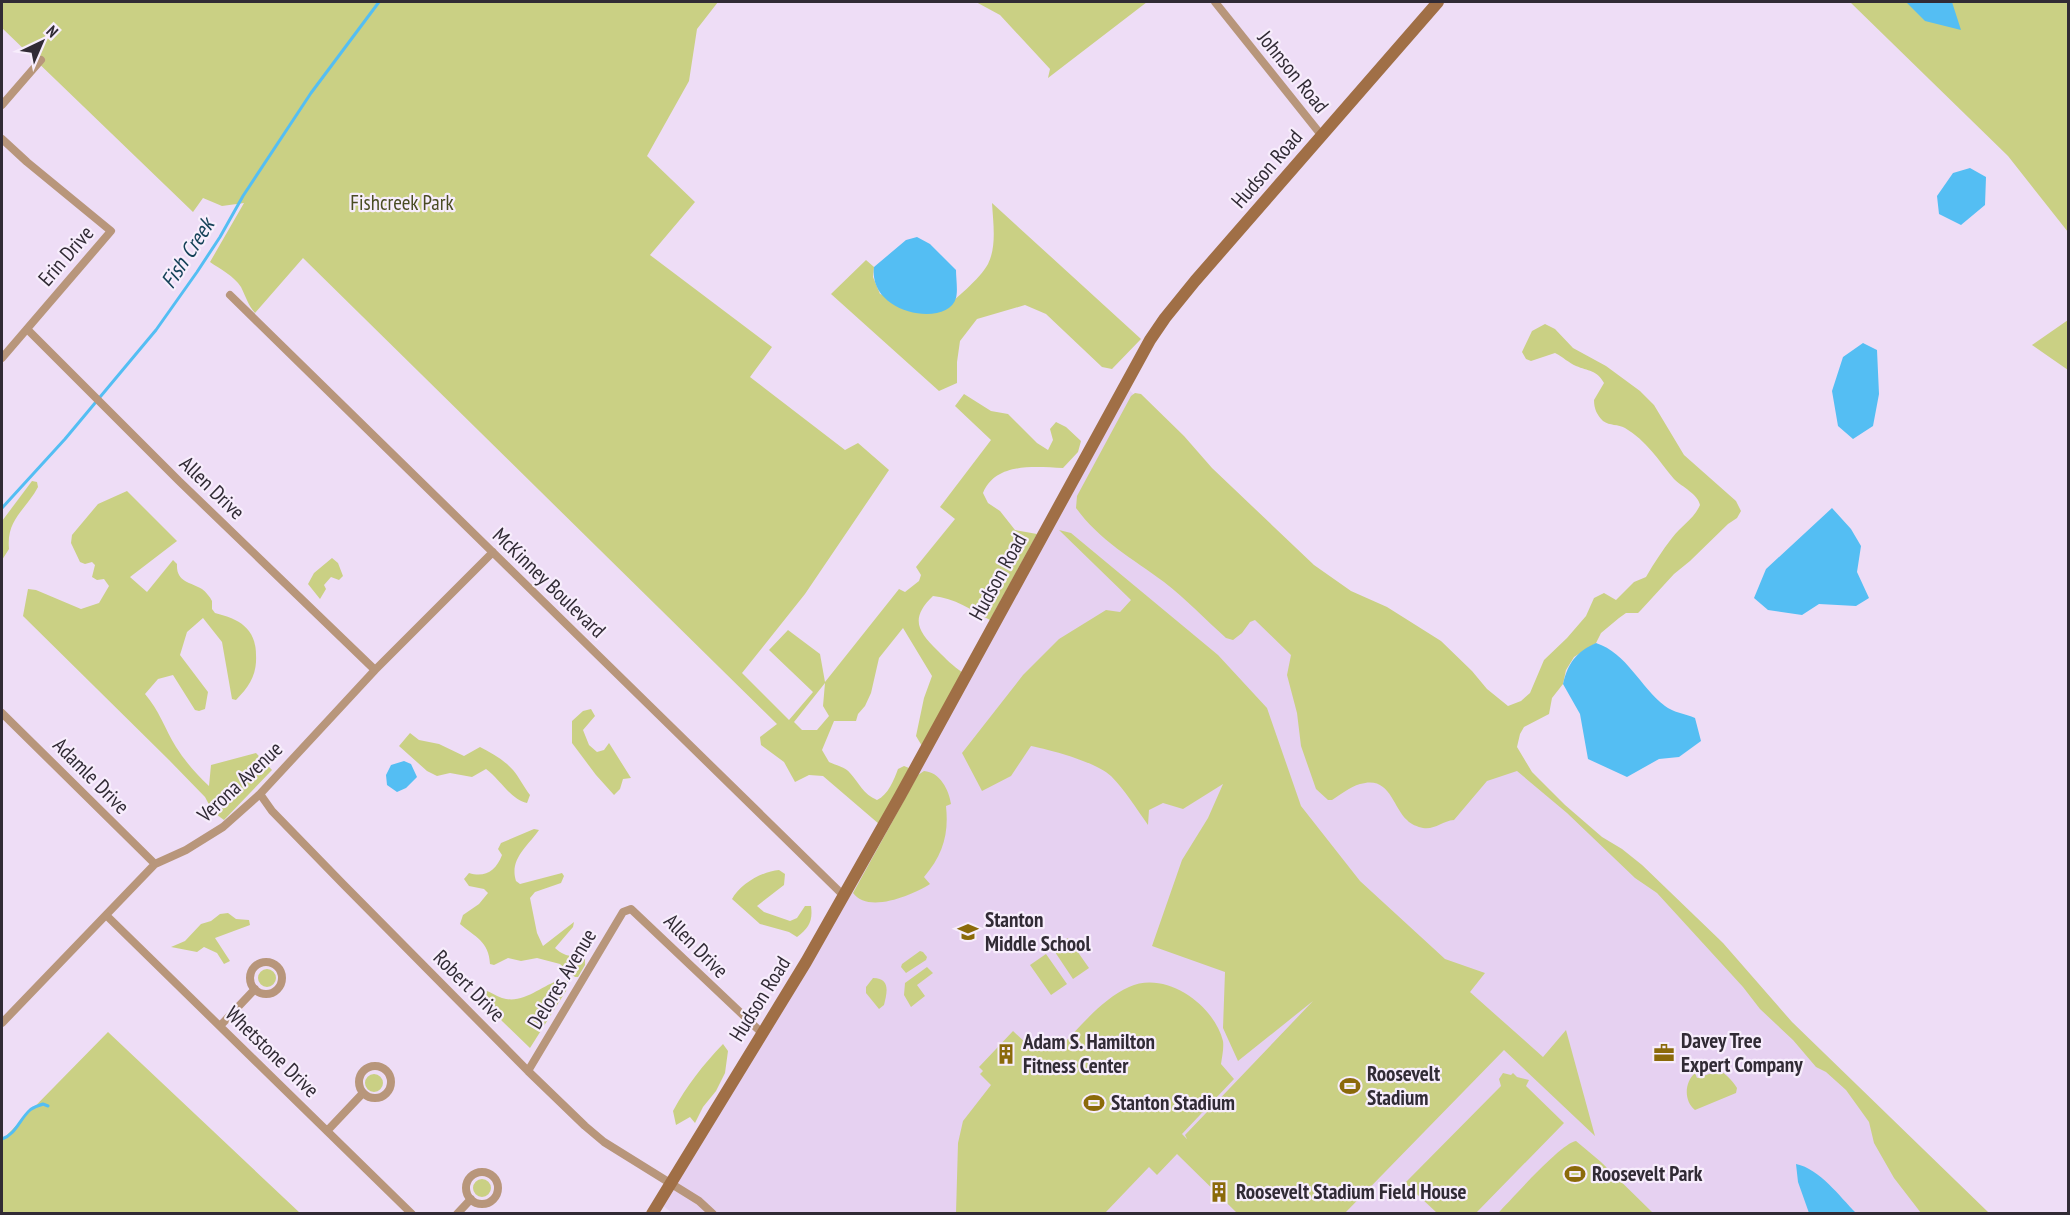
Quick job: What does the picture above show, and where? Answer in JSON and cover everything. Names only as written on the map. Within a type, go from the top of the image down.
[{"type":"street","name":"Johnson Road","points":[[1215,2],[1322,136]]},
{"type":"street","name":"Hudson Road","points":[[652,1214],[844,896],[1150,340],[1183,296],[1438,2]]},
{"type":"street","points":[[2,105],[41,60]]},
{"type":"street","name":"Erin Drive","points":[[2,139],[111,231],[2,358]]},
{"type":"street","name":"McKinney Boulevard","points":[[230,295],[844,896]]},
{"type":"street","name":"Allen Drive","points":[[27,329],[180,482],[375,670]]},
{"type":"street","name":"Verona Avenue","points":[[2,1023],[155,864],[186,850],[223,827],[260,795],[375,670],[493,552]]},
{"type":"street","name":"Adamle Drive","points":[[2,713],[155,864]]},
{"type":"street","name":"Robert Drive","points":[[260,795],[280,819],[528,1071],[599,1137],[699,1201],[714,1214]]},
{"type":"street","name":"Allen Drive","points":[[631,909],[762,1033]]},
{"type":"street","name":"Delores Avenue","points":[[528,1071],[623,912],[631,909]]},
{"type":"street","name":"Whetstone Drive","points":[[107,916],[412,1214]]},
{"type":"street","points":[[220,1026],[255,989]]},
{"type":"street","points":[[327,1131],[363,1093]]},
{"type":"street","points":[[457,1214],[471,1199]]},
{"type":"shaded area","points":[[1127,388],[1565,805],[1602,837],[1642,865],[1723,943],[1792,1022],[1989,1213],[673,1214],[659,1202],[762,1033]]},
{"type":"green space","name":"Fishcreek Park","points":[[2,2],[718,2],[697,29],[689,81],[647,156],[695,202],[650,255],[772,347],[750,377],[845,450],[858,443],[889,470],[805,594],[742,673],[789,720],[813,692],[769,650],[788,630],[820,654],[825,682],[899,589],[905,592],[919,581],[921,575],[916,567],[955,519],[940,507],[991,440],[955,406],[964,394],[991,411],[1008,414],[1037,443],[1048,450],[1053,440],[1050,429],[1056,422],[1066,427],[1081,441],[1078,452],[1063,468],[1028,467],[1006,471],[989,483],[983,493],[988,503],[1000,511],[1015,530],[1037,534],[990,620],[956,602],[941,597],[933,596],[921,611],[919,624],[925,637],[963,673],[922,746],[916,736],[924,698],[932,676],[903,628],[879,658],[871,693],[856,721],[834,721],[822,750],[829,762],[848,771],[872,798],[877,800],[884,795],[898,769],[904,766],[909,768],[879,824],[823,776],[809,775],[795,782],[784,762],[761,745],[760,737],[777,724],[303,258],[255,313],[238,283],[210,262],[244,203],[222,206],[203,198],[193,212],[2,28]],"holes":[[[825,683],[823,706],[829,716],[817,730],[802,730],[794,722]]]},
{"type":"green space","points":[[976,2],[1147,2],[1048,78],[1050,69],[1000,15]]},
{"type":"green space","points":[[1850,2],[2068,2],[2068,232],[2008,156]]},
{"type":"green space","points":[[992,203],[1141,339],[1112,369],[1102,367],[1046,314],[1025,305],[977,319],[960,341],[957,383],[939,391],[831,294],[866,260],[874,267],[873,277],[880,294],[942,311],[973,282],[988,264],[993,242]]},
{"type":"green space","points":[[2068,320],[2068,370],[2032,345]]},
{"type":"green space","points":[[1545,324],[1555,329],[1573,348],[1606,366],[1640,391],[1654,405],[1684,455],[1736,501],[1741,511],[1737,518],[1674,574],[1638,613],[1626,613],[1601,633],[1596,643],[1574,657],[1566,670],[1563,684],[1552,698],[1549,714],[1524,727],[1517,747],[1532,772],[1565,805],[1602,837],[1642,865],[1723,943],[1792,1022],[1989,1213],[1921,1213],[1894,1178],[1874,1143],[1869,1122],[1846,1090],[1826,1072],[1816,1067],[1793,1040],[1760,1009],[1743,987],[1657,893],[1635,878],[1567,813],[1517,771],[1487,781],[1454,820],[1431,828],[1421,828],[1408,821],[1389,793],[1378,784],[1370,782],[1360,784],[1328,800],[1316,789],[1301,746],[1297,713],[1287,675],[1291,655],[1255,620],[1250,622],[1233,640],[1226,638],[1164,582],[1095,530],[1076,508],[1077,496],[1131,396],[1135,393],[1141,394],[1184,436],[1212,468],[1314,565],[1351,591],[1387,607],[1441,641],[1487,689],[1508,706],[1521,701],[1530,693],[1544,660],[1586,616],[1594,598],[1604,593],[1616,600],[1634,582],[1646,577],[1668,543],[1700,505],[1696,497],[1674,479],[1639,438],[1625,428],[1606,423],[1599,416],[1594,400],[1604,383],[1598,376],[1573,365],[1555,353],[1531,361],[1526,359],[1522,352],[1532,331]]},
{"type":"green space","points":[[32,481],[37,482],[38,487],[14,522],[9,539],[9,549],[2,560],[2,521]]},
{"type":"green space","points":[[127,491],[177,541],[130,577],[147,592],[173,560],[177,564],[181,578],[202,589],[208,595],[215,613],[239,622],[245,626],[253,638],[256,655],[254,674],[249,685],[236,700],[232,699],[222,642],[203,618],[187,632],[180,655],[208,692],[205,709],[195,710],[173,675],[158,679],[145,694],[179,752],[209,786],[211,765],[256,753],[272,770],[224,820],[213,812],[205,797],[169,760],[23,616],[28,589],[36,590],[81,609],[99,603],[109,586],[104,579],[97,580],[92,577],[95,565],[92,562],[85,564],[80,562],[71,543],[72,535],[98,504]]},
{"type":"green space","points":[[1059,530],[1071,533],[1218,655],[1267,708],[1301,806],[1360,881],[1445,959],[1485,973],[1470,992],[1543,1057],[1566,1030],[1595,1136],[1504,1050],[1345,1213],[1237,1213],[1177,1154],[1157,1175],[1149,1167],[1105,1213],[956,1213],[958,1143],[963,1121],[991,1085],[980,1074],[983,1071],[979,1067],[1013,1031],[1029,1046],[1056,1051],[1099,1007],[1129,987],[1143,983],[1158,983],[1186,994],[1210,1015],[1218,1028],[1223,1041],[1221,1064],[1234,1079],[1182,1134],[1187,1139],[1185,1135],[1313,1001],[1238,1061],[1223,1028],[1225,972],[1152,946],[1182,860],[1208,818],[1223,784],[1183,809],[1163,803],[1149,810],[1148,825],[1121,787],[1104,771],[1073,757],[1031,746],[1011,776],[982,791],[962,753],[1023,675],[1059,639],[1106,610],[1120,612],[1131,600]]},
{"type":"green space","points":[[332,558],[338,563],[343,576],[339,580],[331,577],[324,585],[326,589],[320,599],[308,584],[314,573]]},
{"type":"green space","points":[[591,709],[595,716],[583,730],[589,745],[597,752],[604,750],[609,743],[631,778],[623,779],[620,789],[614,795],[572,743],[572,721],[583,711]]},
{"type":"green space","points":[[410,733],[419,740],[439,744],[464,756],[480,747],[493,754],[509,766],[517,776],[530,795],[527,803],[510,793],[486,769],[472,777],[450,773],[437,776],[427,771],[399,746]]},
{"type":"green space","points":[[924,771],[939,778],[948,793],[951,804],[946,806],[943,844],[936,861],[924,877],[930,884],[913,893],[891,900],[869,902],[860,899],[853,893],[918,775]]},
{"type":"green space","points":[[534,829],[539,830],[517,859],[516,881],[520,884],[562,873],[564,876],[561,883],[535,892],[530,898],[537,933],[543,946],[574,922],[573,927],[555,948],[567,955],[581,955],[585,960],[585,965],[578,977],[560,964],[537,958],[521,961],[508,958],[494,965],[490,964],[484,945],[460,924],[463,915],[479,904],[488,893],[484,889],[469,886],[464,879],[469,873],[480,875],[489,872],[497,865],[502,855],[498,849],[501,843]]},
{"type":"green space","points":[[779,870],[785,874],[784,885],[757,906],[764,912],[790,921],[797,918],[805,906],[811,906],[809,924],[797,937],[789,932],[760,924],[732,899],[740,888],[752,879]]},
{"type":"green space","points":[[228,913],[236,919],[249,920],[250,925],[215,938],[230,961],[224,964],[217,953],[204,947],[197,952],[171,947],[185,941],[201,924],[211,921],[220,914]]},
{"type":"green space","points":[[1068,938],[1089,968],[1073,979],[1053,949]]},
{"type":"green space","points":[[920,951],[927,957],[926,960],[906,973],[901,967],[902,964]]},
{"type":"green space","points":[[1046,954],[1067,984],[1051,995],[1030,965]]},
{"type":"green space","points":[[927,967],[933,973],[917,985],[925,996],[911,1007],[904,995],[905,983]]},
{"type":"green space","points":[[267,969],[273,972],[276,978],[273,984],[267,987],[261,984],[258,978],[261,972]]},
{"type":"green space","points":[[873,978],[883,981],[886,987],[884,1005],[879,1009],[866,993],[866,987]]},
{"type":"green space","points":[[560,980],[568,981],[566,991],[530,1048],[502,1021],[484,997],[484,990],[502,998],[517,999]]},
{"type":"green space","points":[[108,1032],[300,1213],[2,1213],[2,1140]]},
{"type":"green space","points":[[723,1044],[728,1051],[725,1073],[716,1091],[703,1107],[695,1123],[690,1117],[676,1125],[673,1111],[678,1102]]},
{"type":"green space","points":[[1714,1069],[1721,1071],[1730,1079],[1737,1088],[1736,1093],[1695,1110],[1687,1097],[1687,1087],[1691,1077],[1695,1073],[1697,1078],[1712,1073]]},
{"type":"green space","points":[[1503,1073],[1511,1075],[1513,1073],[1517,1077],[1529,1080],[1526,1086],[1564,1123],[1476,1213],[1437,1213],[1405,1183],[1501,1086],[1499,1079]]},
{"type":"green space","points":[[374,1074],[380,1077],[383,1083],[380,1089],[374,1092],[368,1089],[365,1083],[368,1077]]},
{"type":"green space","name":"Roosevelt Park","points":[[1576,1141],[1653,1213],[1498,1213],[1548,1161]]},
{"type":"green space","points":[[482,1179],[488,1182],[491,1188],[488,1194],[482,1197],[476,1194],[473,1188],[476,1182]]},
{"type":"water","points":[[1906,2],[1952,2],[1961,30],[1925,21]]},
{"type":"water","points":[[1970,168],[1986,177],[1985,205],[1961,225],[1939,214],[1937,196],[1953,173]]},
{"type":"water","points":[[917,237],[930,244],[956,270],[956,298],[950,307],[939,313],[910,312],[895,306],[883,296],[875,283],[874,267],[906,240]]},
{"type":"water","points":[[1863,343],[1877,350],[1879,394],[1873,426],[1853,439],[1838,426],[1832,391],[1843,357]]},
{"type":"water","points":[[1832,508],[1851,529],[1861,546],[1857,572],[1869,598],[1856,606],[1819,604],[1802,615],[1768,610],[1754,598],[1766,569]]},
{"type":"water","points":[[1596,643],[1607,648],[1625,662],[1665,706],[1695,718],[1701,741],[1679,757],[1659,759],[1627,777],[1588,759],[1580,714],[1563,684],[1567,670],[1574,659],[1583,650]]},
{"type":"water","points":[[404,761],[411,764],[417,777],[406,788],[397,792],[387,785],[386,775],[391,765]]},
{"type":"water","points":[[1796,1164],[1821,1177],[1856,1213],[1809,1213],[1798,1182]]},
{"type":"waterway","name":"Fish Creek","points":[[2,508],[65,439],[156,330],[220,237],[243,196],[311,93],[379,2]]},
{"type":"waterway","points":[[2,1139],[11,1134],[31,1109],[43,1104],[48,1106]]},
{"type":"place","name":"Stanton Middle School","points":[[968,932]]},
{"type":"place","name":"Davey Tree Expert Company","points":[[1664,1053]]},
{"type":"place","name":"Adam S. Hamilton Fitness Center","points":[[1006,1054]]},
{"type":"place","name":"Roosevelt Stadium","points":[[1350,1086]]},
{"type":"place","name":"Stanton Stadium","points":[[1094,1103]]},
{"type":"place","name":"Roosevelt Park","points":[[1575,1174]]},
{"type":"place","name":"Roosevelt Stadium Field House","points":[[1219,1192]]}]
